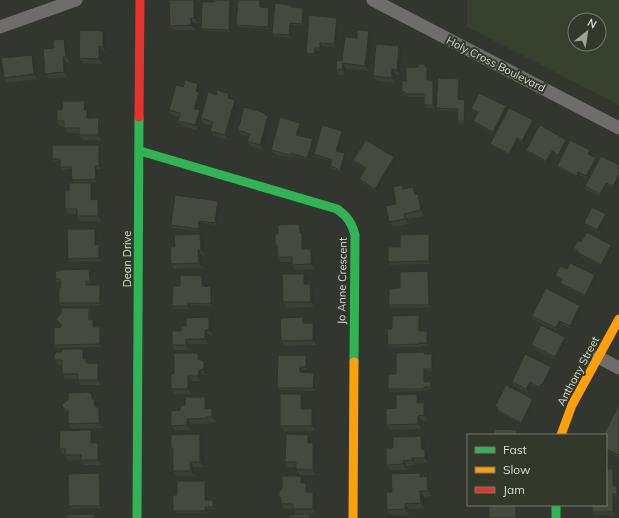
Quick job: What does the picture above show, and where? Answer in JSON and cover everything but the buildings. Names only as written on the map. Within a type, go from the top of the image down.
[{"type":"street","points":[[0,26],[76,0]]},
{"type":"street","name":"Dean Drive","points":[[137,518],[140,0]]},
{"type":"street","name":"Holy Cross Boulevard","points":[[373,0],[619,128]]},
{"type":"street","name":"Jo Anne Crescent","points":[[140,151],[337,209],[346,215],[351,222],[355,235],[353,518]]},
{"type":"street","name":"Anthony Street","points":[[561,434],[572,405],[619,319]]},
{"type":"street","points":[[598,357],[619,368]]},
{"type":"street","points":[[556,506],[556,518]]},
{"type":"shaded area","points":[[467,0],[619,0],[619,105],[467,27]]},
{"type":"traffic: fast","points":[[137,518],[139,117]]},
{"type":"traffic: fast","points":[[140,151],[337,209],[344,214],[351,223],[355,235],[354,362]]},
{"type":"traffic: fast","points":[[556,506],[556,518]]},
{"type":"traffic: slow","points":[[561,434],[572,405],[619,319]]},
{"type":"traffic: slow","points":[[353,518],[354,362]]},
{"type":"traffic: jam","points":[[139,117],[140,0]]}]
